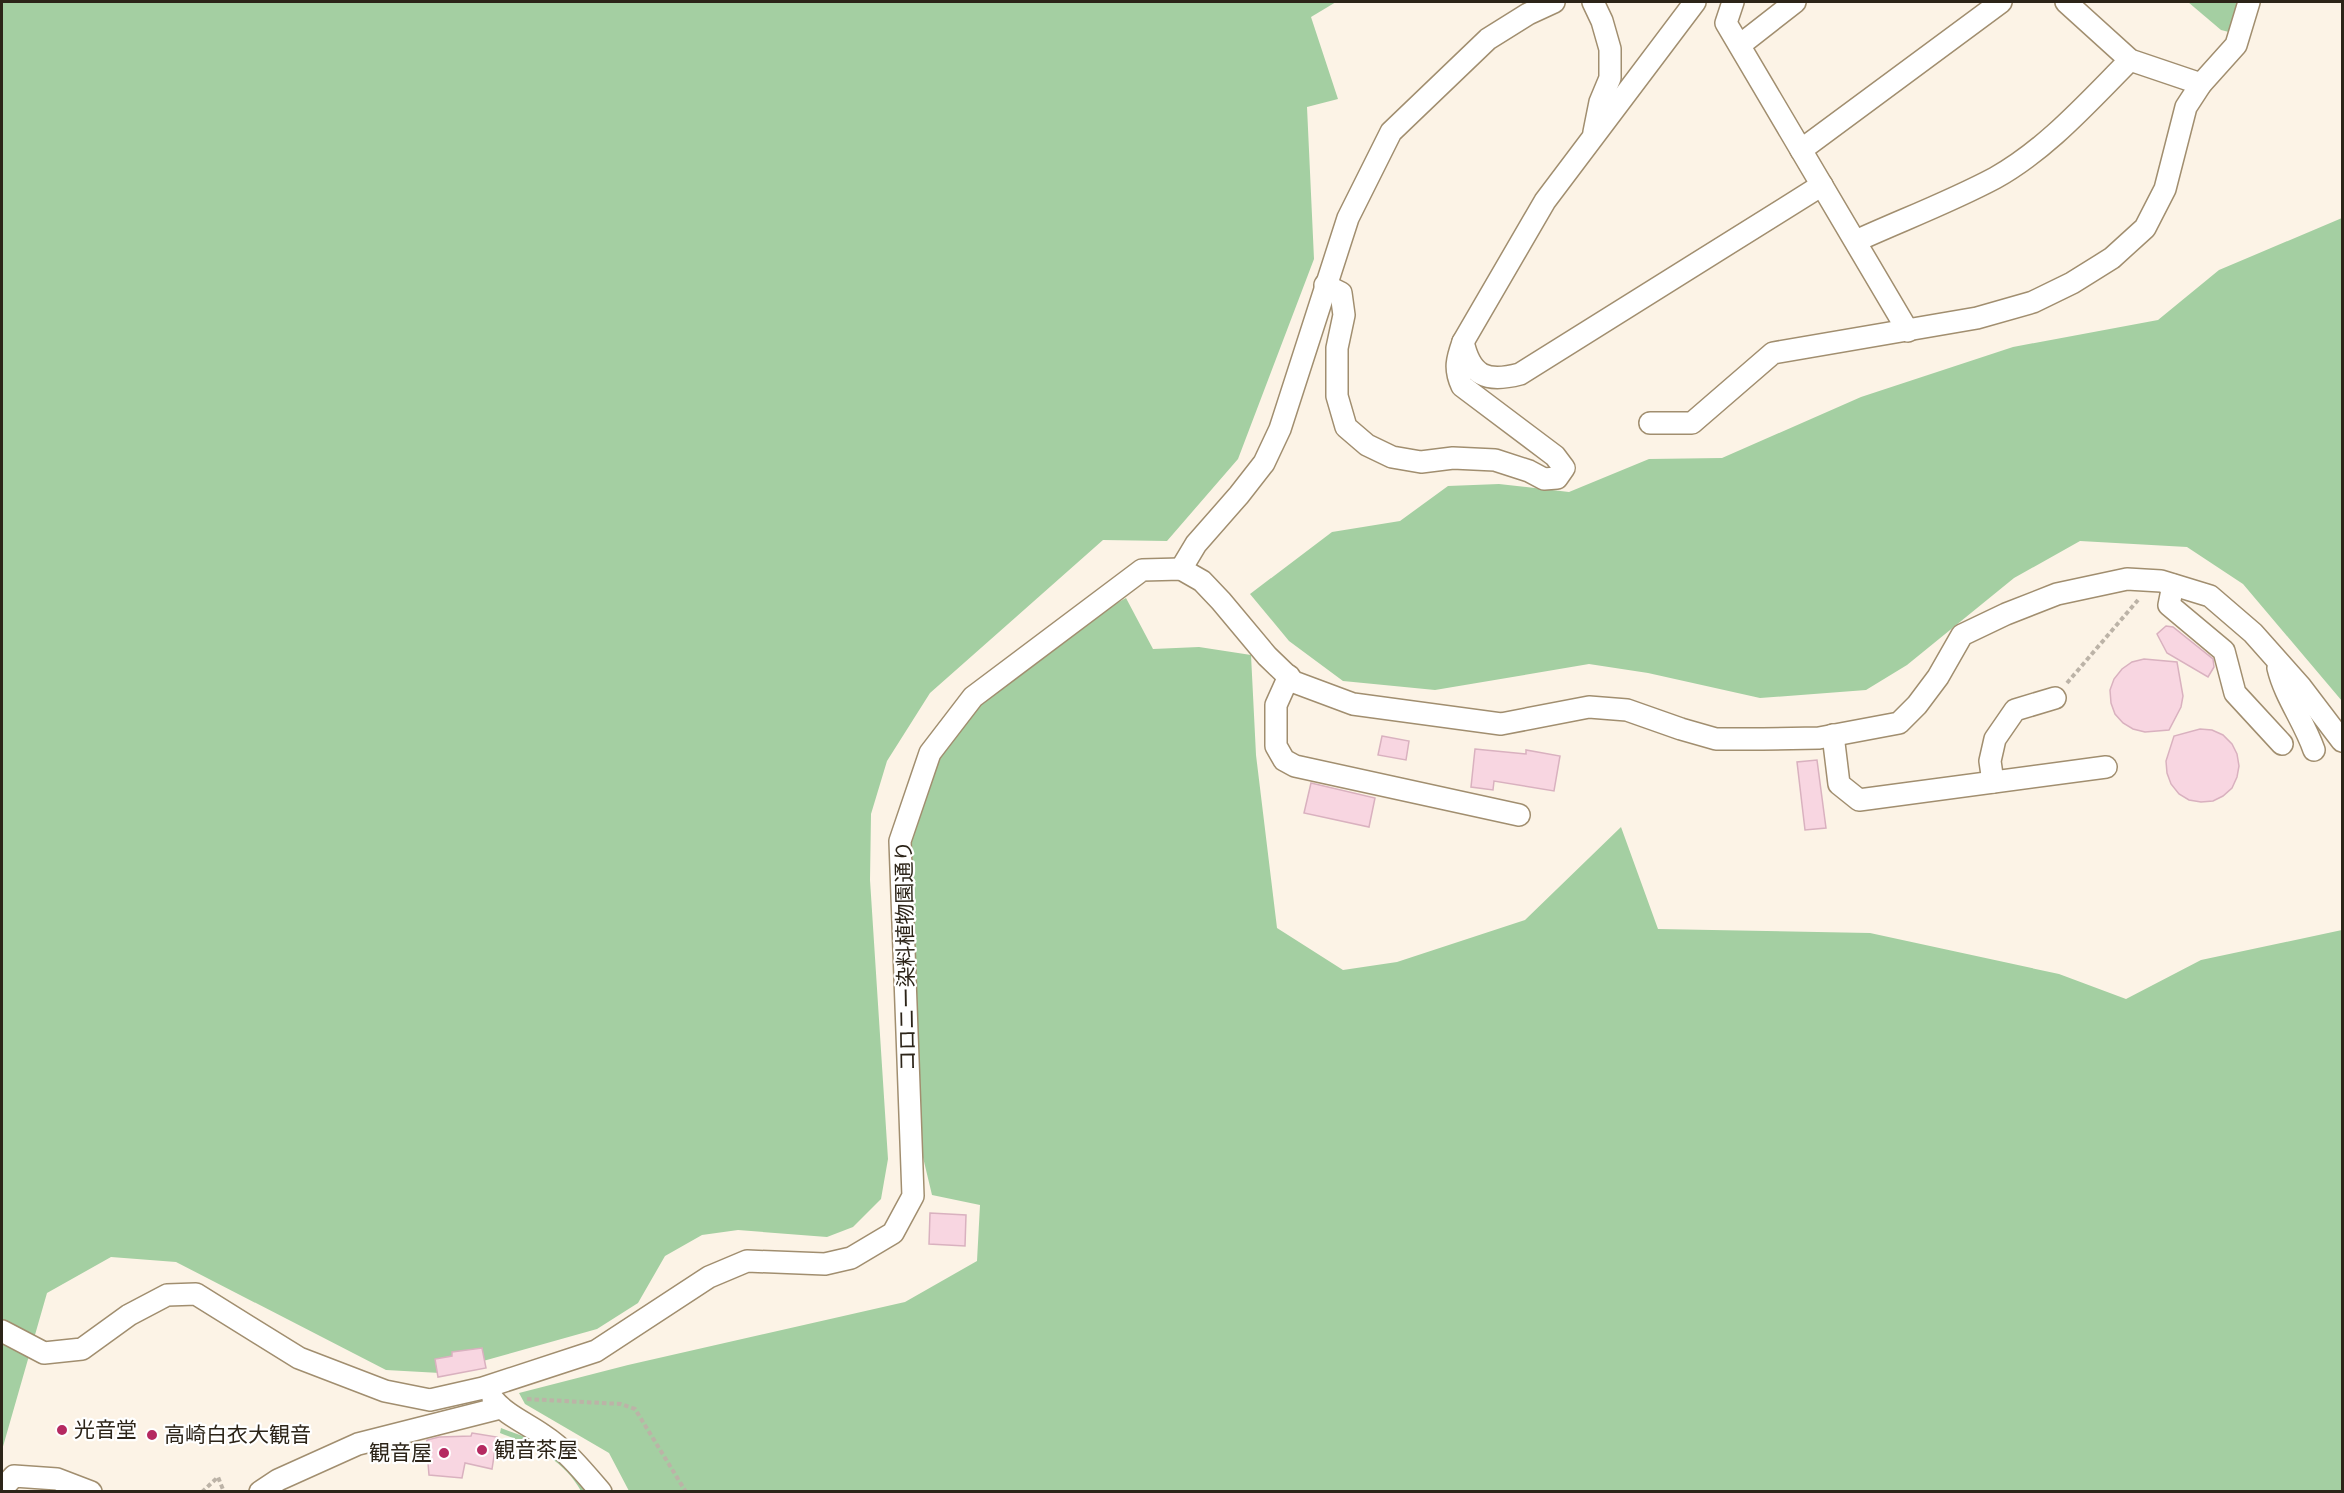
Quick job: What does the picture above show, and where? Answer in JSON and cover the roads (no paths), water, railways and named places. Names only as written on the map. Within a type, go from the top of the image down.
[{"type":"street","points":[[1554,2],[1528,14],[1488,39],[1391,132],[1348,218],[1280,429],[1264,463],[1196,544],[1181,569],[1209,588],[1267,657],[1294,682],[1353,704],[1502,724],[1589,706],[1627,710],[1716,739],[1808,738],[1899,723],[1917,705],[1938,677],[1962,635],[2006,614],[2057,594],[2127,579],[2164,583],[2210,596],[2253,633],[2343,741]]},
{"type":"street","points":[[1592,141],[1600,102],[1610,78],[1610,49],[1602,21],[1593,2]]},
{"type":"street","points":[[1325,285],[1341,293],[1343,302],[1344,315],[1337,348],[1337,396],[1346,427],[1367,446],[1392,457],[1421,462],[1453,458],[1495,460],[1544,479],[1557,478],[1564,468],[1555,456],[1462,386],[1456,373],[1456,367],[1463,342],[1545,201],[1695,2]]},
{"type":"street","points":[[1733,2],[1726,23],[1908,332]]},
{"type":"street","points":[[1740,45],[1795,2]]},
{"type":"street","points":[[1801,150],[2001,2]]},
{"type":"street","points":[[2066,2],[2130,60],[2201,84]]},
{"type":"street","points":[[1650,423],[1692,423],[1773,353],[1908,332],[1977,318],[2033,302],[2072,283],[2112,258],[2145,228],[2165,189],[2186,107],[2201,84],[2235,45],[2249,2]]},
{"type":"street","points":[[1856,241],[1995,177],[2032,152],[2077,113],[2130,60]]},
{"type":"street","points":[[1463,342],[1467,358],[1473,369],[1485,375],[1503,378],[1520,374],[1822,185]]},
{"type":"street","name":"コロニー染料植物園通り","points":[[2,1331],[44,1353],[82,1349],[129,1315],[167,1295],[196,1294],[299,1358],[385,1391],[430,1400],[483,1388],[596,1351],[709,1277],[747,1260],[825,1264],[852,1258],[893,1233],[914,1196],[900,841],[930,753],[973,697],[1108,594],[1142,570],[1181,569]]},
{"type":"street","points":[[2164,583],[2169,605],[2224,651],[2235,693],[2282,744]]},
{"type":"street","points":[[2276,659],[2283,687],[2307,730],[2314,750]]},
{"type":"street","points":[[1289,676],[1276,705],[1276,746],[1284,760],[1295,766],[1519,815]]},
{"type":"street","points":[[1992,782],[1990,761],[1995,739],[2015,710],[2055,698]]},
{"type":"street","points":[[1833,735],[1839,784],[1859,800],[2106,767]]},
{"type":"street","points":[[483,1388],[510,1404],[576,1462],[601,1491]]},
{"type":"street","points":[[260,1491],[278,1480],[358,1444],[510,1404]]},
{"type":"street","points":[[2,1489],[14,1476],[57,1479],[91,1491]]},
{"type":"place","name":"光音堂","points":[[62,1430]]},
{"type":"place","name":"高崎白衣大観音","points":[[152,1435]]},
{"type":"place","name":"観音茶屋","points":[[482,1450]]},
{"type":"place","name":"観音屋","points":[[444,1453]]}]
